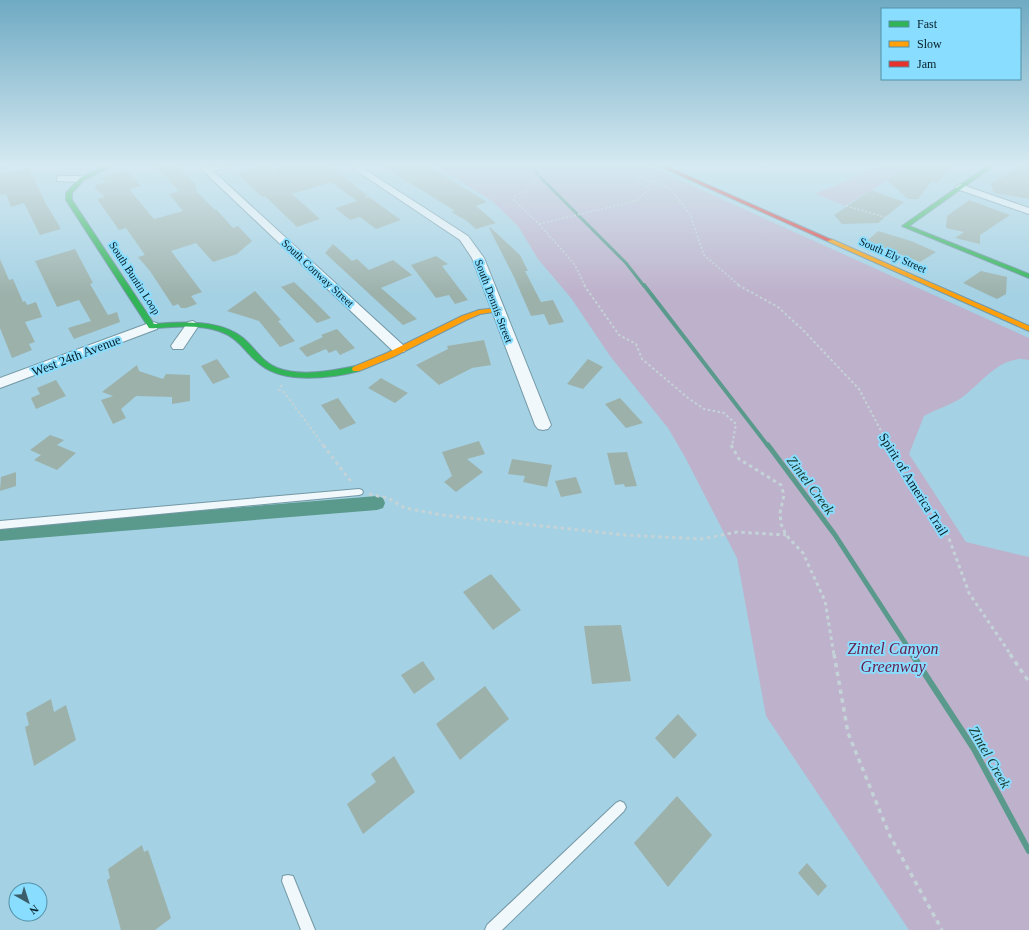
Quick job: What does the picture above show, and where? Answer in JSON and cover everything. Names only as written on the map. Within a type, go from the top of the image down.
[{"type":"street","name":"South Buntin Loop","points":[[75,208],[152,326],[193,325],[217,329],[241,340],[260,361],[272,369],[305,375],[346,370],[364,366],[464,318],[479,312],[498,310]]},
{"type":"street","name":"South Conway Street","points":[[248,208],[399,349]]},
{"type":"street","name":"South Dennis Street","points":[[419,208],[464,238],[478,258],[543,425]]},
{"type":"street","name":"South Ely Street","points":[[758,208],[1029,329]]},
{"type":"street","points":[[930,208],[905,226],[1029,276]]},
{"type":"street","points":[[178,346],[193,325]]},
{"type":"street","name":"West 24th Avenue","points":[[0,383],[152,326]]},
{"type":"lane","points":[[0,525],[359,492]]},
{"type":"lane","points":[[492,930],[620,807]]},
{"type":"lane","points":[[288,881],[308,930]]},
{"type":"path","points":[[523,208],[539,224],[575,265],[584,285],[620,335],[636,344],[642,359],[688,398],[704,409],[724,413],[736,424],[735,434],[731,444],[739,459],[781,485],[784,495],[780,513],[781,524],[786,534],[803,553],[825,601],[848,733],[864,776],[890,836],[942,930]]},
{"type":"path","points":[[539,224],[605,208]]},
{"type":"path","name":"Spirit of America Trail","points":[[686,208],[690,214],[693,227],[704,255],[736,284],[778,307],[803,330],[859,390],[896,460],[947,533],[968,593],[1029,682]]},
{"type":"path","points":[[854,208],[907,225]]},
{"type":"path","points":[[289,373],[278,390],[284,392],[359,492],[388,498],[404,508],[442,515],[625,535],[702,538],[737,532],[786,534]]},
{"type":"green space","name":"Zintel Canyon Greenway","points":[[500,208],[742,208],[1029,338],[1029,360],[1019,359],[1009,361],[991,372],[958,400],[924,416],[909,454],[966,542],[1029,557],[1029,930],[909,930],[766,716],[737,558],[685,457],[668,428],[610,356],[571,298],[538,259],[518,226]]},
{"type":"building","points":[[27,208],[49,208],[61,229],[40,235]]},
{"type":"building","points":[[104,208],[145,208],[154,219],[183,211],[181,208],[216,209],[233,228],[238,226],[252,241],[237,254],[213,262],[196,243],[171,251],[202,292],[191,296],[197,304],[186,308],[181,308],[178,304],[173,306],[150,271],[138,257],[145,255],[126,228],[119,230]]},
{"type":"building","points":[[278,208],[308,208],[320,219],[297,227]]},
{"type":"building","points":[[336,208],[385,208],[401,220],[376,229],[360,217],[350,220]]},
{"type":"building","points":[[451,208],[479,208],[496,223],[476,229],[467,221],[451,212],[455,211]]},
{"type":"building","points":[[844,208],[896,208],[878,223],[842,224],[834,215]]},
{"type":"building","points":[[957,208],[992,208],[1010,215],[980,235],[980,244],[955,238],[964,232],[946,228],[947,216]]},
{"type":"building","points":[[490,227],[520,255],[528,271],[525,271],[541,302],[553,300],[564,322],[549,325],[544,314],[531,316],[514,277],[489,228]]},
{"type":"building","points":[[878,231],[911,241],[936,252],[920,262],[867,241]]},
{"type":"building","points":[[333,244],[352,261],[357,259],[369,270],[393,260],[412,275],[381,288],[417,319],[403,325],[325,253]]},
{"type":"building","points":[[75,249],[93,283],[90,284],[108,315],[117,312],[120,322],[74,339],[68,328],[91,321],[79,300],[57,307],[35,261]]},
{"type":"building","points":[[436,256],[448,264],[442,266],[468,300],[455,304],[449,295],[436,298],[411,265]]},
{"type":"building","points":[[0,259],[9,280],[13,279],[23,302],[25,301],[27,305],[36,302],[42,317],[25,322],[35,342],[29,344],[32,350],[12,358],[0,328]]},
{"type":"building","points":[[981,271],[1007,277],[1006,294],[997,299],[963,283]]},
{"type":"building","points":[[294,282],[331,318],[317,323],[281,287]]},
{"type":"building","points":[[255,291],[281,320],[278,321],[295,341],[280,347],[259,321],[227,311]]},
{"type":"building","points":[[337,329],[355,348],[340,355],[336,350],[329,353],[326,349],[307,357],[299,348],[323,337],[321,335]]},
{"type":"building","points":[[484,340],[491,365],[472,368],[439,385],[416,365],[448,349],[447,346]]},
{"type":"building","points":[[217,359],[230,377],[213,384],[201,366]]},
{"type":"building","points":[[588,359],[603,367],[583,389],[567,384]]},
{"type":"building","points":[[137,365],[139,371],[163,379],[166,374],[190,375],[190,401],[172,404],[172,397],[136,396],[121,409],[126,418],[113,424],[101,400],[113,396],[102,392]]},
{"type":"building","points":[[381,378],[408,393],[395,403],[368,388]]},
{"type":"building","points":[[56,380],[66,396],[36,409],[31,398],[40,394],[37,388]]},
{"type":"building","points":[[338,398],[356,423],[340,430],[321,405]]},
{"type":"building","points":[[620,398],[643,423],[626,428],[605,404]]},
{"type":"building","points":[[50,435],[64,440],[57,445],[76,453],[57,470],[34,460],[41,455],[30,450]]},
{"type":"building","points":[[479,441],[485,454],[467,459],[483,472],[456,492],[444,482],[452,476],[442,452]]},
{"type":"building","points":[[627,452],[637,486],[625,487],[624,484],[615,485],[607,453]]},
{"type":"building","points":[[512,459],[552,465],[547,487],[523,482],[525,476],[508,474]]},
{"type":"building","points":[[16,472],[16,486],[0,491],[1,477]]},
{"type":"building","points":[[576,477],[582,493],[561,497],[555,481]]},
{"type":"building","points":[[491,574],[521,610],[493,630],[463,592]]},
{"type":"building","points":[[621,625],[631,681],[592,684],[584,626]]},
{"type":"building","points":[[423,661],[435,679],[414,694],[401,675]]},
{"type":"building","points":[[485,686],[509,719],[460,760],[436,724]]},
{"type":"building","points":[[51,699],[54,712],[66,705],[76,740],[34,766],[25,727],[29,725],[26,713]]},
{"type":"building","points":[[678,714],[697,735],[674,759],[655,738]]},
{"type":"building","points":[[394,756],[415,792],[363,834],[347,804],[376,782],[371,774]]},
{"type":"building","points":[[677,796],[712,835],[668,887],[634,843]]},
{"type":"building","points":[[142,845],[144,852],[148,850],[171,918],[155,930],[121,930],[107,880],[110,878],[108,869]]},
{"type":"building","points":[[807,863],[827,886],[818,896],[798,873]]},
{"type":"waterway","name":"Zintel Creek","points":[[571,208],[626,263],[644,286]]},
{"type":"waterway","name":"Zintel Creek","points":[[644,285],[768,446]]},
{"type":"waterway","name":"Zintel Creek","points":[[768,445],[835,535],[913,655]]},
{"type":"waterway","points":[[0,534],[377,503]]},
{"type":"waterway","name":"Zintel Creek","points":[[912,654],[974,749],[1029,851]]},
{"type":"traffic: fast","points":[[75,208],[152,326],[202,325],[221,329],[240,339],[264,364],[284,373],[308,375],[334,373],[356,369]]},
{"type":"traffic: fast","points":[[930,208],[905,226],[1029,276]]},
{"type":"traffic: slow","points":[[829,240],[1029,329]]},
{"type":"traffic: slow","points":[[356,369],[390,355],[464,318],[479,312],[498,310]]},
{"type":"traffic: jam","points":[[758,208],[829,240]]}]
